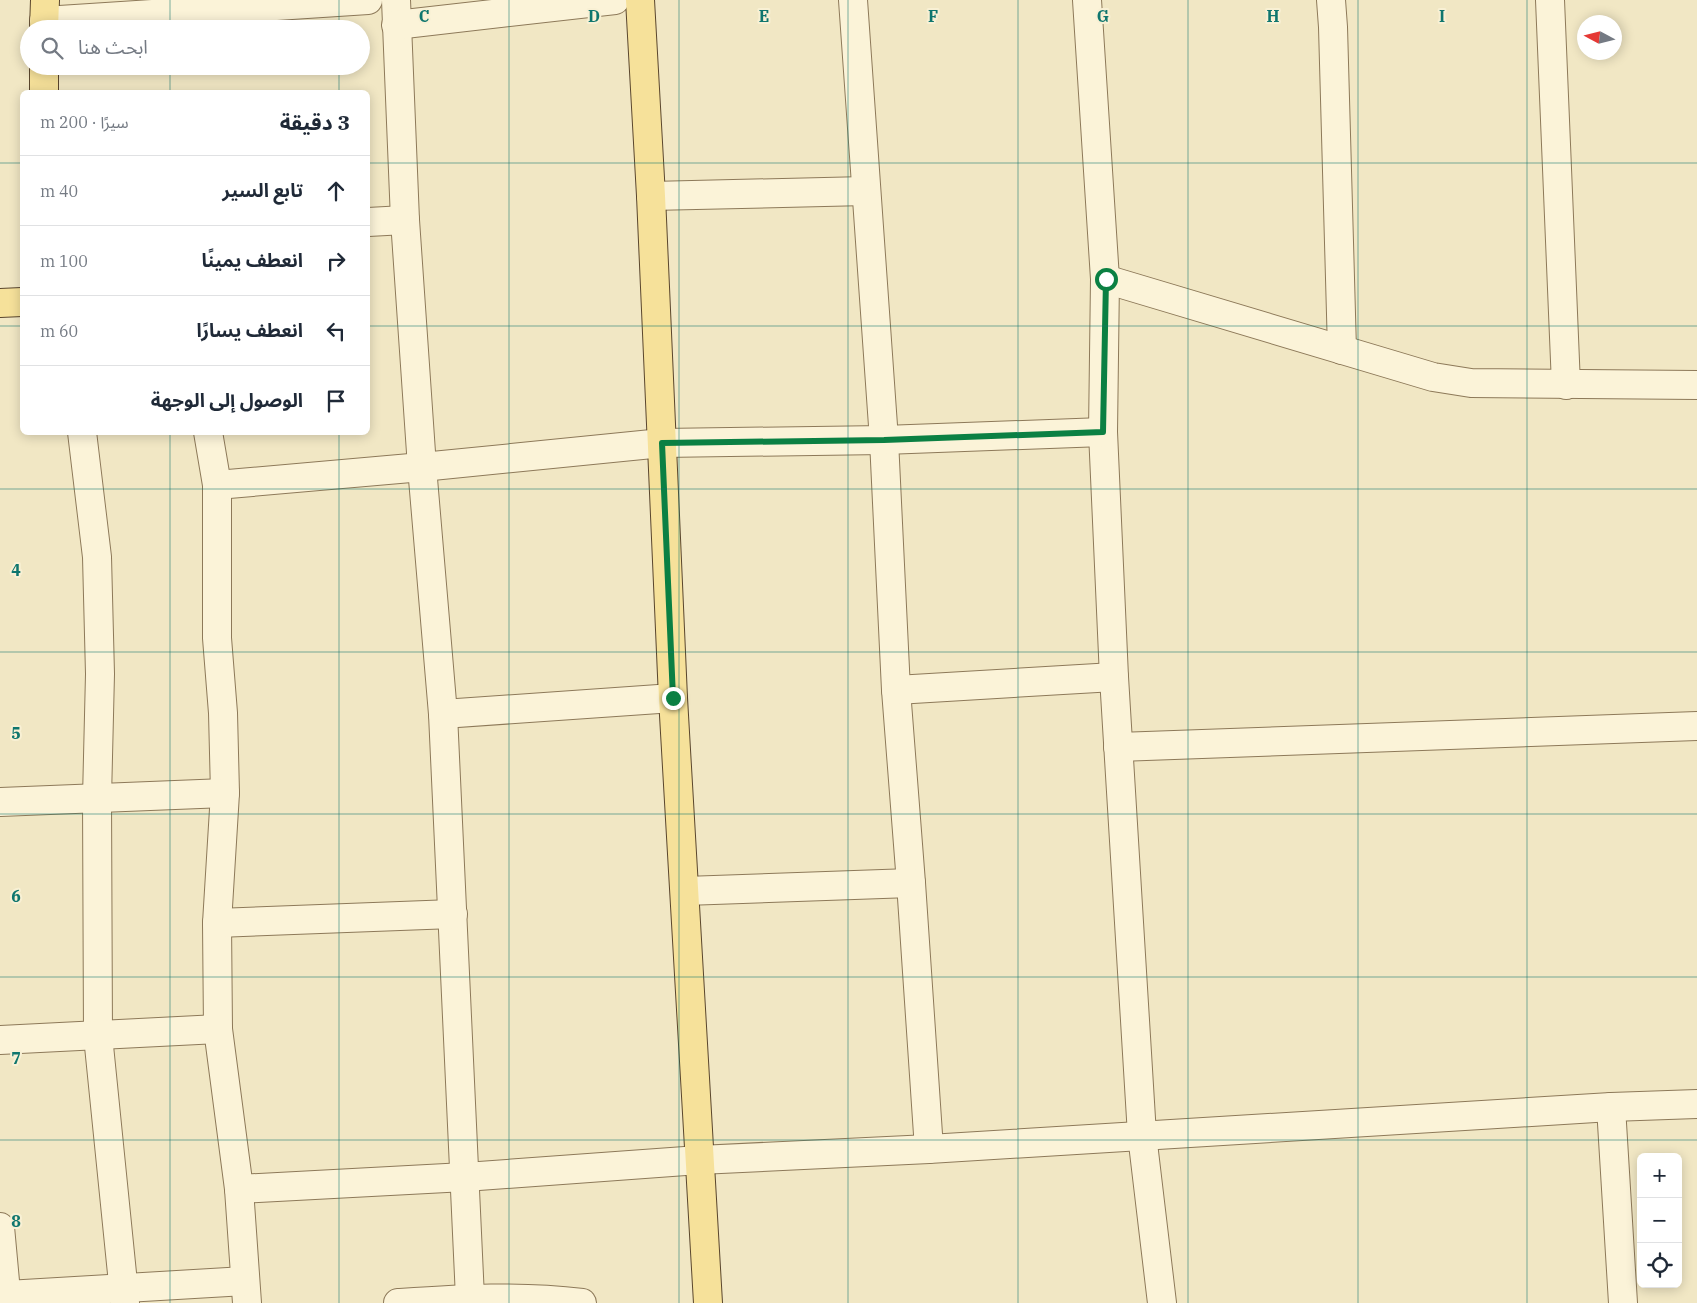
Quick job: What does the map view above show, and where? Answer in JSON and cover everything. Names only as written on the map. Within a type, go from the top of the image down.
[{"type":"main road","points":[[640,0],[651,196],[673,698],[708,1303]]},
{"type":"main road","points":[[44,75],[44,90]]},
{"type":"main road","points":[[0,303],[20,302]]},
{"type":"street","points":[[44,17],[368,0]]},
{"type":"street","points":[[470,1298],[443,714],[422,467],[405,220],[396,12],[615,0]]},
{"type":"street","points":[[853,0],[884,440],[896,690],[912,883],[929,1149]]},
{"type":"street","points":[[1087,0],[1106,279],[1103,432],[1118,747],[1142,1135],[1162,1303]]},
{"type":"street","points":[[1331,0],[1342,350]]},
{"type":"street","points":[[1550,0],[1566,385]]},
{"type":"street","points":[[651,196],[866,191]]},
{"type":"street","points":[[370,222],[405,220]]},
{"type":"street","points":[[1106,279],[1433,377],[1471,383],[1697,385]]},
{"type":"street","points":[[217,485],[662,443],[884,440],[1103,432]]},
{"type":"street","points":[[82,435],[97,557],[100,674],[97,798],[98,1036],[125,1295]]},
{"type":"street","points":[[0,1243],[7,1299],[246,1292],[239,1189],[218,1029],[217,923],[225,793],[223,713],[218,638],[217,485],[209,435]]},
{"type":"street","points":[[896,690],[1114,677]]},
{"type":"street","points":[[443,714],[673,698]]},
{"type":"street","points":[[1118,747],[1697,726]]},
{"type":"street","points":[[0,802],[225,793]]},
{"type":"street","points":[[684,891],[912,883]]},
{"type":"street","points":[[217,923],[453,914]]},
{"type":"street","points":[[0,1040],[218,1029]]},
{"type":"street","points":[[239,1189],[465,1177],[699,1160],[929,1149],[1611,1107],[1697,1104]]},
{"type":"street","points":[[1611,1107],[1623,1303]]},
{"type":"street","points":[[398,1303],[470,1298],[551,1299],[582,1303]]},
{"type":"route","points":[[673,698],[662,443],[884,440],[1103,432],[1106,279]]}]
